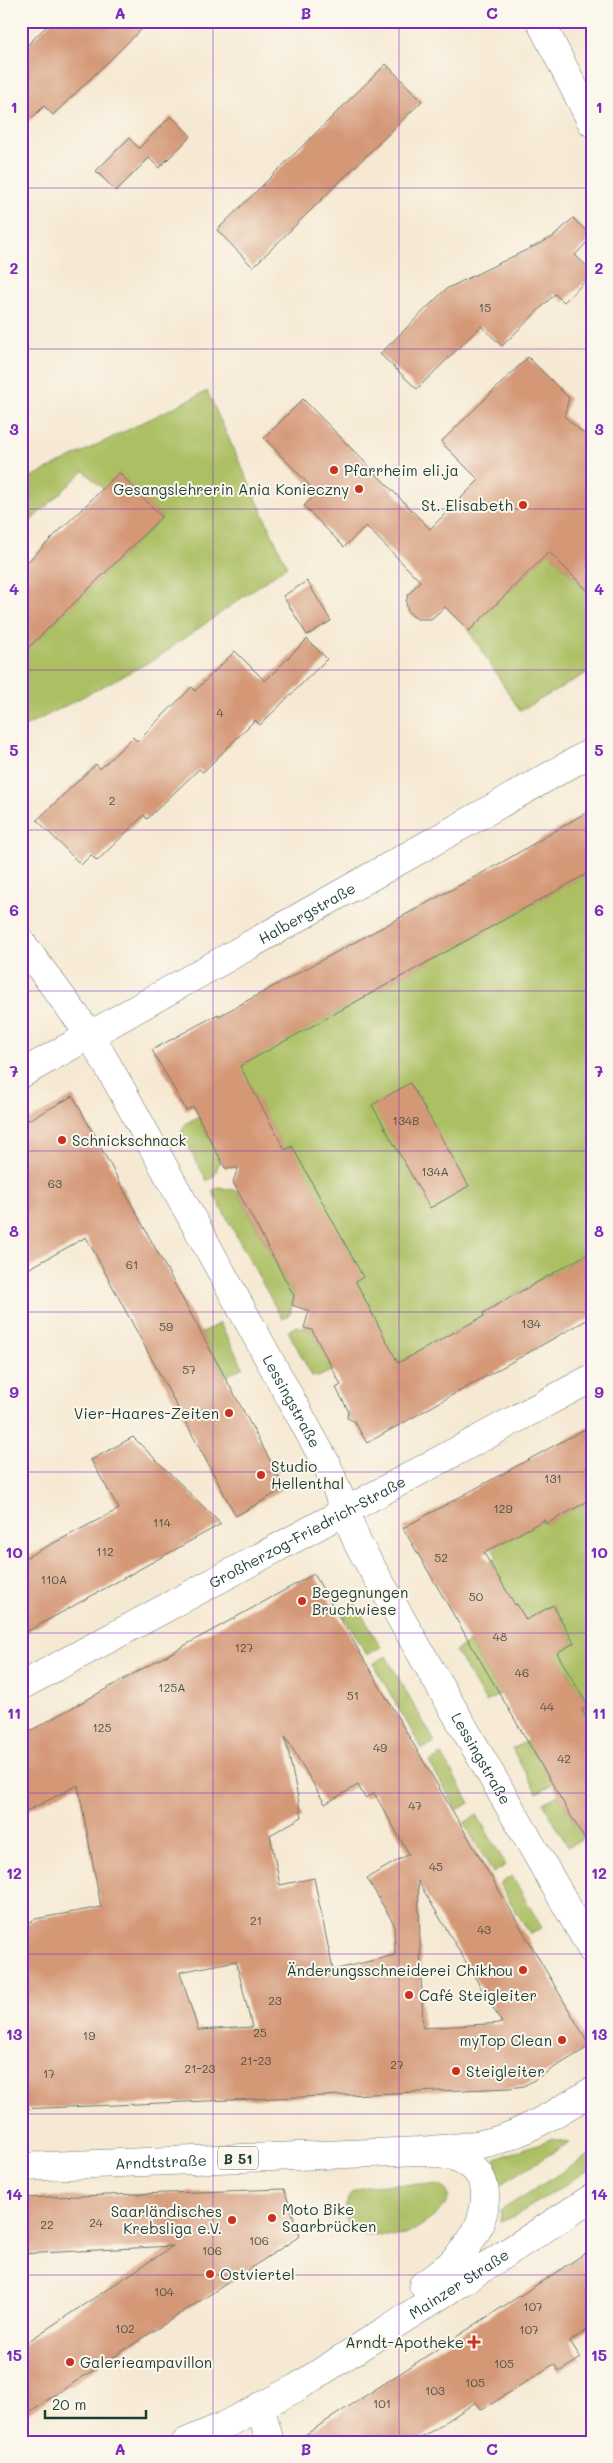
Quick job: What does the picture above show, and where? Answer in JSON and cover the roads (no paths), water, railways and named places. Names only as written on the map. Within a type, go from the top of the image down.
[{"type":"street","points":[[540,21],[592,123]]},
{"type":"street","name":"Halbergstraße","points":[[21,1074],[592,752]]},
{"type":"street","name":"Lessingstraße","points":[[21,942],[90,1035],[327,1464],[358,1544],[592,1950]]},
{"type":"street","name":"Großherzog-Friedrich-Straße","points":[[21,1686],[592,1378]]},
{"type":"street","name":"Arndtstraße","points":[[21,2167],[420,2151],[478,2144],[504,2138],[592,2091]]},
{"type":"street","name":"Arndtstraße","points":[[420,2151],[458,2158]]},
{"type":"street","name":"Mainzer Straße","points":[[266,2402],[289,2375],[434,2278],[451,2264],[474,2238],[485,2215],[485,2188],[480,2175],[470,2165],[458,2158]]},
{"type":"street","name":"Mainzer Straße","points":[[186,2442],[223,2426],[296,2388],[592,2198]]},
{"type":"street","points":[[266,2402],[270,2442]]},
{"type":"place","name":"Pfarrheim eli.ja","points":[[334,470]]},
{"type":"place","name":"Gesangslehrerin Ania Konieczny","points":[[359,489]]},
{"type":"place","name":"St. Elisabeth","points":[[523,505]]},
{"type":"place","name":"Schnickschnack","points":[[62,1140]]},
{"type":"place","name":"Vier-Haares-Zeiten","points":[[229,1413]]},
{"type":"place","name":"Studio Hellenthal","points":[[261,1475]]},
{"type":"place","name":"Begegnungen Bruchwiese","points":[[302,1601]]},
{"type":"place","name":"Änderungsschneiderei Chikhou","points":[[523,1970]]},
{"type":"place","name":"Café Steigleiter","points":[[409,1995]]},
{"type":"place","name":"myTop Clean","points":[[562,2040]]},
{"type":"place","name":"Steigleiter","points":[[456,2071]]},
{"type":"place","name":"Moto Bike Saarbrücken","points":[[272,2218]]},
{"type":"place","name":"Saarländisches Krebsliga e.V.","points":[[232,2220]]},
{"type":"place","name":"Ostviertel","points":[[210,2274]]},
{"type":"place","name":"Arndt-Apotheke","points":[[474,2342]]},
{"type":"place","name":"Galerieampavillon","points":[[70,2362]]}]
